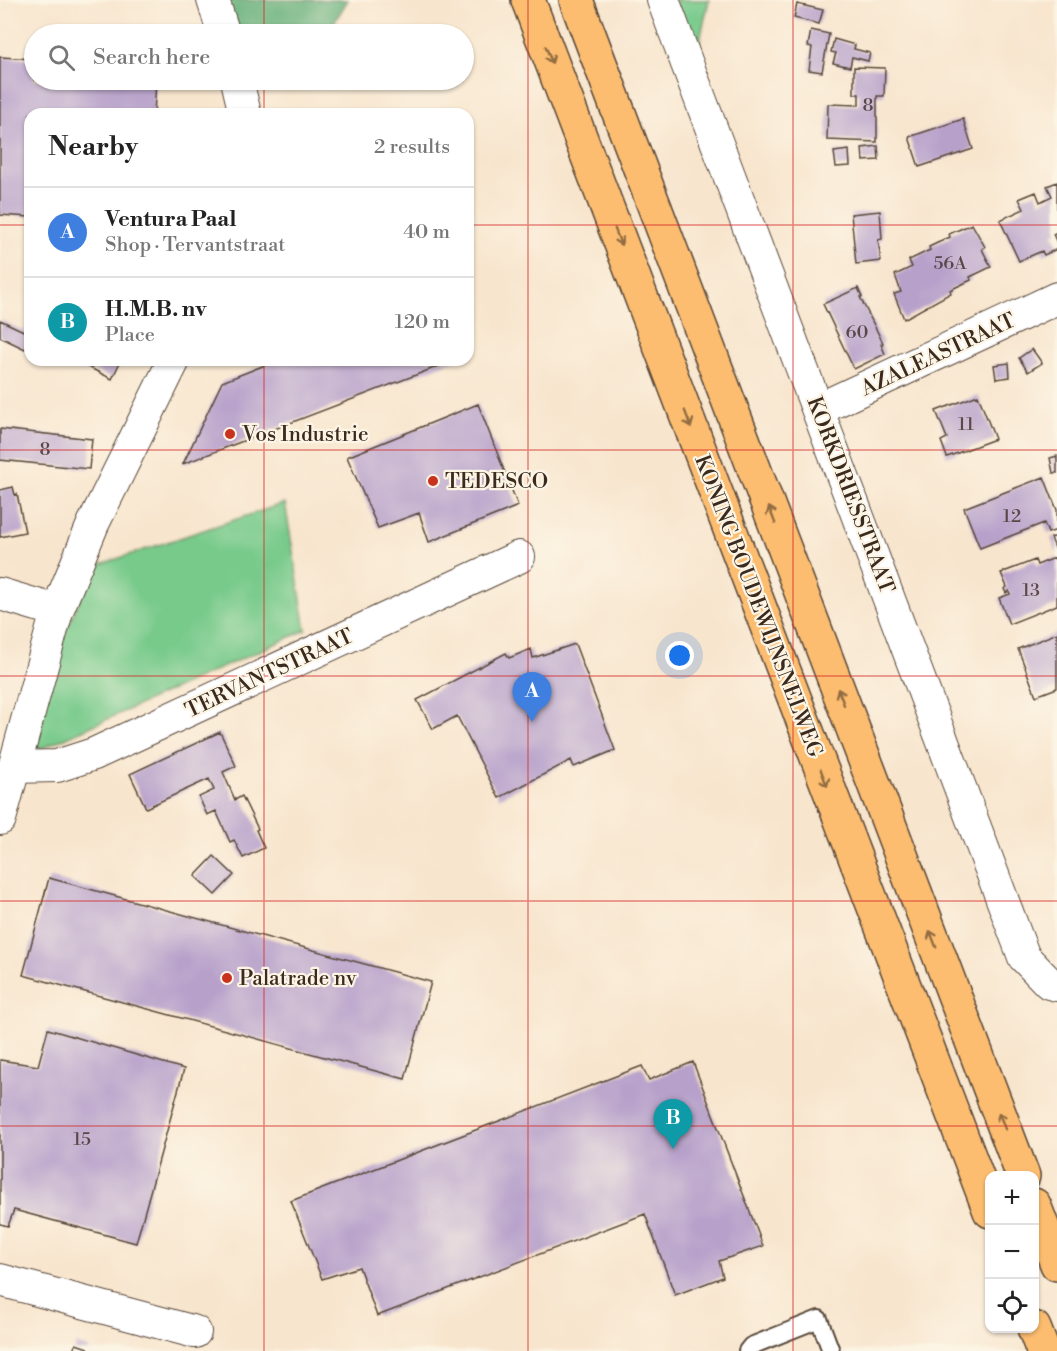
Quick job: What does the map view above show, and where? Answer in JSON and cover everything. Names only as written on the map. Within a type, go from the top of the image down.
[{"type":"highway","name":"KONING BOUDEWIJNSNELWEG","points":[[528,0],[985,1198]]},
{"type":"highway","name":"KONING BOUDEWIJNSNELWEG","points":[[576,0],[1021,1171]]},
{"type":"highway","points":[[1039,1216],[1057,1264]]},
{"type":"highway","points":[[1036,1333],[1043,1351]]},
{"type":"street","points":[[213,0],[221,24]]},
{"type":"street","name":"KORKDRIESSTRAAT","points":[[663,0],[1024,957],[1053,984]]},
{"type":"street","points":[[239,90],[244,108]]},
{"type":"street","name":"AZALEASTRAAT","points":[[819,409],[1057,298]]},
{"type":"street","points":[[0,819],[57,611],[93,524],[171,366]]},
{"type":"street","name":"TERVANTSTRAAT","points":[[14,767],[57,766],[94,754],[519,557]]},
{"type":"street","points":[[0,594],[57,611]]},
{"type":"street","points":[[0,1280],[199,1342]]},
{"type":"lane","points":[[747,1351],[751,1346],[819,1319],[831,1351]]},
{"type":"green space","points":[[224,0],[348,0],[333,24],[232,24]]},
{"type":"green space","points":[[675,0],[709,0],[697,53]]},
{"type":"green space","points":[[285,503],[306,630],[36,751],[44,704],[63,637],[95,566]]},
{"type":"building","points":[[797,4],[823,10],[819,24],[794,18]]},
{"type":"building","points":[[811,30],[829,34],[822,72],[809,70],[812,47],[808,46]]},
{"type":"building","points":[[834,39],[855,45],[854,49],[870,53],[868,61],[852,57],[850,67],[833,63],[836,53],[831,52]]},
{"type":"building","points":[[0,57],[24,58],[24,90],[155,90],[154,108],[24,108],[24,217],[0,215]]},
{"type":"building","points":[[854,67],[885,68],[884,96],[877,96],[877,142],[827,140],[828,104],[859,105],[859,94],[854,94]]},
{"type":"building","points":[[963,119],[973,149],[919,167],[909,137]]},
{"type":"building","points":[[878,146],[879,160],[863,161],[862,148]]},
{"type":"building","points":[[849,150],[850,166],[836,167],[834,152]]},
{"type":"building","points":[[1057,182],[1057,232],[1053,234],[1057,249],[1044,255],[1042,251],[1019,261],[1000,220],[1024,209],[1019,199],[1036,192],[1040,202],[1052,196],[1047,186]]},
{"type":"building","points":[[880,211],[882,239],[878,240],[881,261],[856,264],[851,214]]},
{"type":"building","points":[[972,224],[985,247],[982,249],[991,267],[970,277],[971,280],[950,290],[951,293],[904,319],[894,294],[901,292],[895,275],[912,267],[909,260],[950,237],[949,234]]},
{"type":"building","points":[[858,288],[862,297],[860,297],[883,343],[881,344],[885,354],[854,369],[823,304]]},
{"type":"building","points":[[0,320],[24,331],[24,349],[0,337]]},
{"type":"building","points":[[1032,349],[1042,363],[1028,372],[1019,358]]},
{"type":"building","points":[[1009,363],[1010,377],[996,379],[994,365]]},
{"type":"building","points":[[86,366],[118,366],[112,379]]},
{"type":"building","name":"Vos Industrie","points":[[263,366],[439,366],[183,464],[222,382]]},
{"type":"building","points":[[978,395],[995,439],[947,457],[941,441],[947,438],[936,411]]},
{"type":"building","name":"TEDESCO","points":[[478,404],[518,506],[429,542],[419,513],[378,528],[347,457]]},
{"type":"building","points":[[0,429],[92,439],[89,469],[0,460]]},
{"type":"building","points":[[1057,456],[1057,473],[1053,473],[1050,458]]},
{"type":"building","points":[[1044,477],[1057,510],[1057,530],[1048,533],[1044,523],[980,548],[964,508]]},
{"type":"building","points":[[13,487],[15,495],[17,494],[25,532],[0,537],[0,490]]},
{"type":"building","points":[[1057,536],[1057,553],[1051,538]]},
{"type":"building","points":[[1057,557],[1057,605],[1009,624],[999,598],[1010,594],[1004,589],[1007,587],[1001,573],[1035,560],[1037,565]]},
{"type":"building","points":[[1057,633],[1057,688],[1036,696],[1018,649]]},
{"type":"building","points":[[575,644],[615,750],[574,767],[571,760],[499,798],[457,716],[433,729],[417,700],[506,653],[509,658],[531,649],[533,658]]},
{"type":"building","points":[[220,732],[236,766],[223,772],[235,800],[242,796],[258,829],[256,830],[264,848],[243,858],[234,840],[230,842],[216,811],[207,815],[199,797],[214,790],[209,779],[146,808],[130,774]]},
{"type":"building","points":[[214,856],[234,875],[215,895],[195,876]]},
{"type":"building","name":"Palatrade nv","points":[[49,878],[431,982],[405,1079],[23,975]]},
{"type":"building","points":[[48,1029],[184,1069],[136,1243],[14,1210],[8,1226],[0,1224],[0,1060],[38,1066]]},
{"type":"building","points":[[693,1062],[763,1246],[719,1261],[723,1277],[675,1295],[645,1214],[377,1316],[359,1267],[322,1279],[291,1201],[642,1066],[649,1080]]},
{"type":"building","points":[[76,1344],[88,1348],[88,1351],[74,1351]]},
{"type":"place","name":"Vos Industrie","points":[[230,434]]},
{"type":"place","name":"TEDESCO","points":[[433,481]]},
{"type":"place","name":"Ventura Paal","points":[[532,722]]},
{"type":"place","name":"Palatrade nv","points":[[227,978]]},
{"type":"place","name":"H.M.B. nv","points":[[673,1149]]}]
